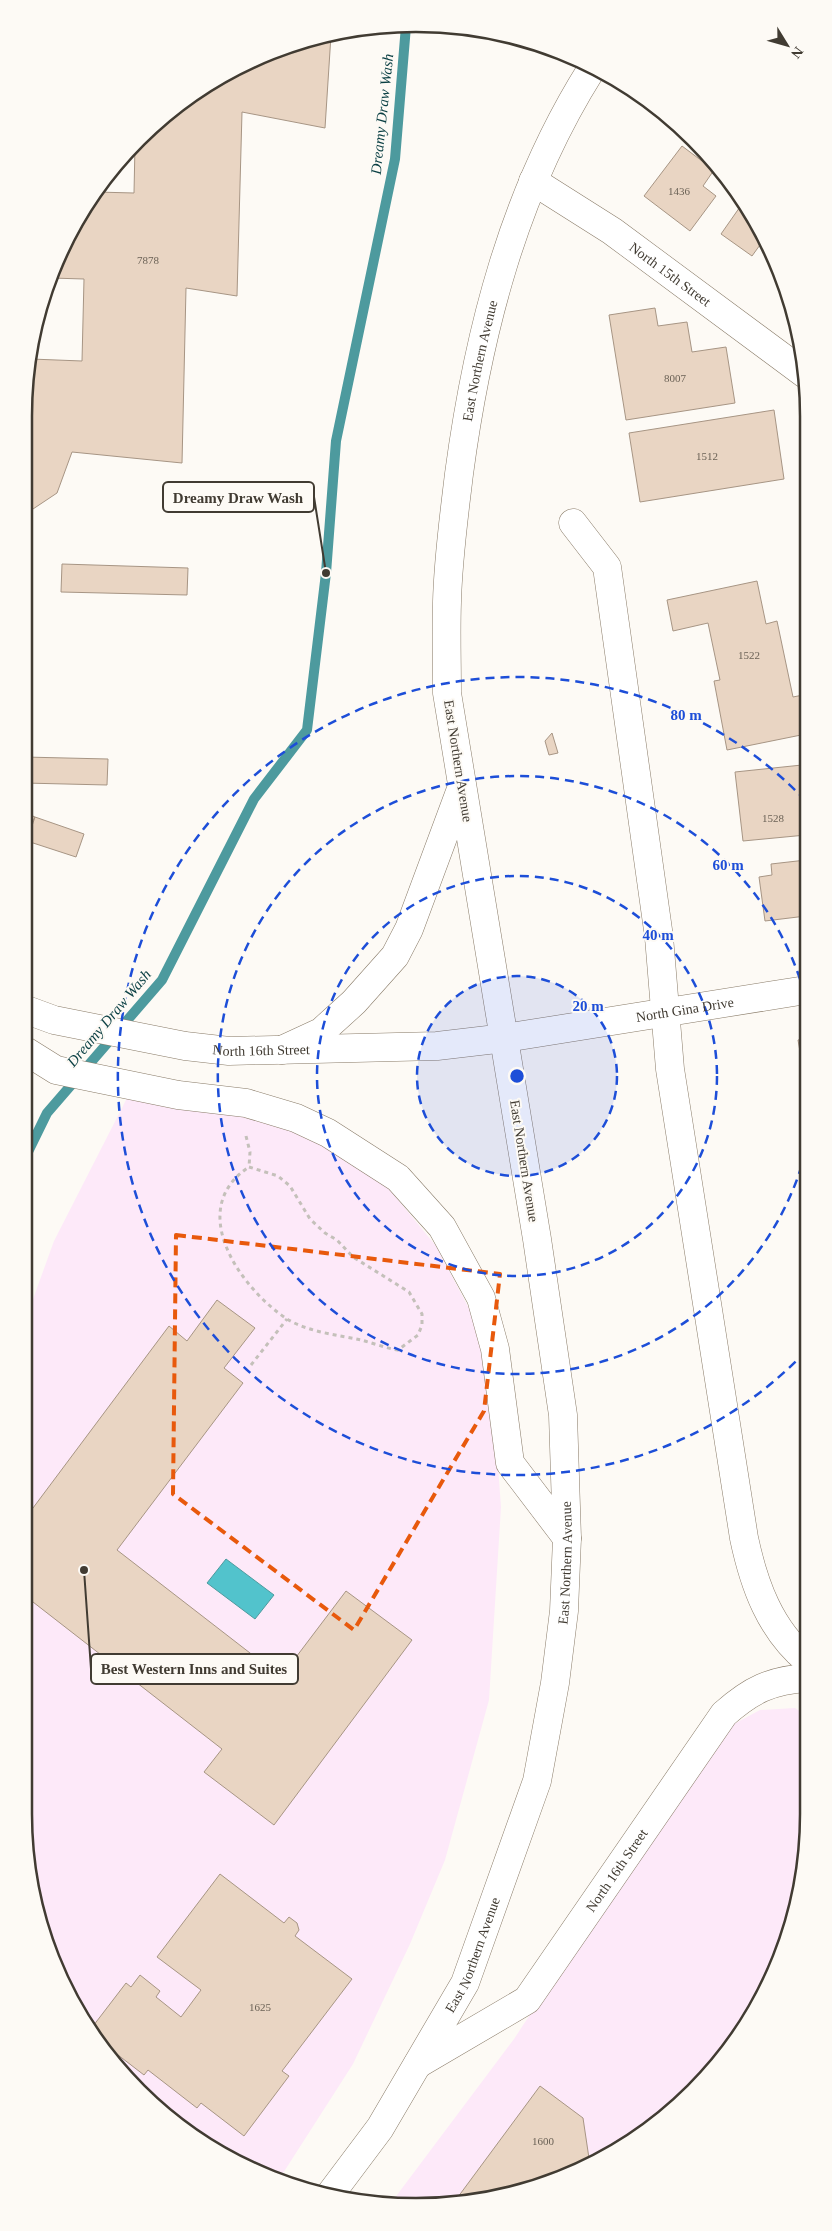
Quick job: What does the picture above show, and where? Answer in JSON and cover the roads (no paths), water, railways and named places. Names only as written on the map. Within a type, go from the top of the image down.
[{"type":"main road","name":"East Northern Avenue","points":[[334,2189],[380,2128],[465,1983],[537,1781],[555,1683],[564,1611],[567,1538],[563,1415],[505,1038],[447,693],[447,602],[454,514],[467,416],[488,312],[512,236],[533,181],[589,74]]},
{"type":"main road","name":"North 15th Street","points":[[533,181],[612,231],[796,367]]},
{"type":"main road","points":[[573,523],[607,567],[659,937],[672,1078],[751,1573],[766,1607],[783,1637],[800,1653]]},
{"type":"main road","points":[[282,1050],[321,1032],[354,1002],[395,956],[409,929],[462,788]]},
{"type":"main road","name":"North Gina Drive","points":[[505,1038],[800,991]]},
{"type":"main road","name":"North 16th Street","points":[[32,1012],[54,1020],[155,1041],[230,1051],[437,1046],[505,1038]]},
{"type":"main road","points":[[32,1055],[56,1070],[178,1095],[246,1103],[296,1118],[328,1133],[364,1154],[398,1178],[412,1191],[442,1227],[481,1298],[496,1349],[510,1463],[567,1538]]},
{"type":"main road","name":"North 16th Street","points":[[418,2064],[527,2000],[724,1714],[743,1697],[769,1684],[783,1679],[800,1678]]},
{"type":"water","points":[[226,1559],[274,1595],[255,1619],[207,1583]]},
{"type":"waterway","name":"Dreamy Draw Wash","points":[[32,1144],[47,1113],[162,980],[254,799],[307,730],[326,573],[336,441],[395,159],[405,32]]},
{"type":"place","name":"Dreamy Draw Wash","points":[[326,573]]},
{"type":"place","name":"Best Western Inns and Suites","points":[[84,1570]]}]
